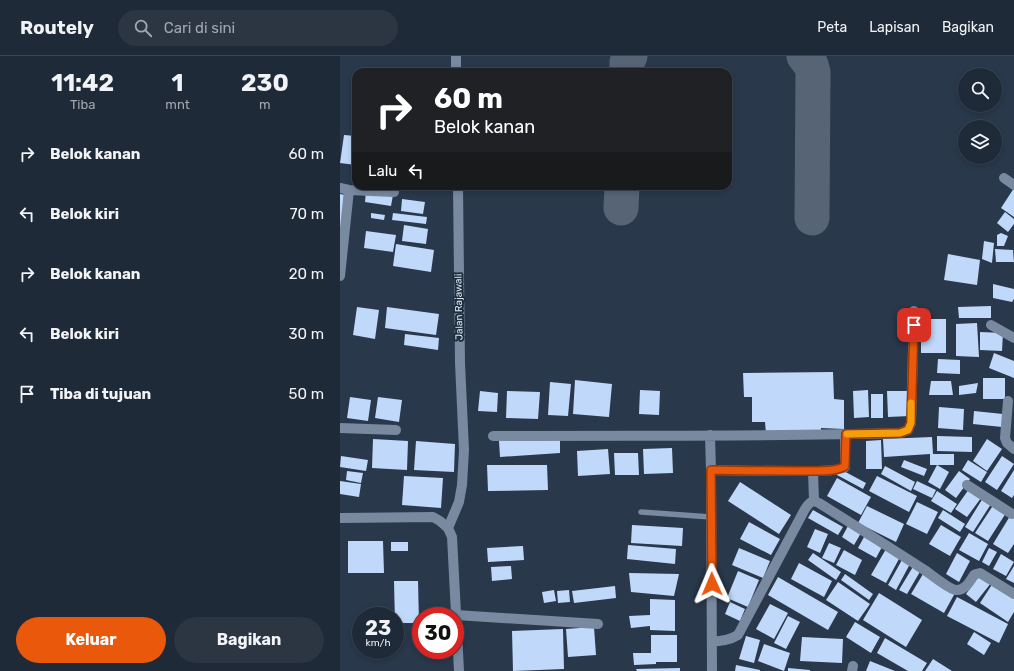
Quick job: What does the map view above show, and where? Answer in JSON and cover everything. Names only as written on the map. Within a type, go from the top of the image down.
[{"type":"street","points":[[456,56],[456,68]]},
{"type":"street","points":[[1004,178],[1014,185]]},
{"type":"street","points":[[340,274],[344,189]]},
{"type":"street","points":[[361,190],[394,192]]},
{"type":"street","name":"Jalan Rajawali","points":[[448,528],[459,502],[462,485],[464,450],[460,363],[458,190]]},
{"type":"street","points":[[493,436],[755,436],[900,433],[908,430],[911,423],[914,310]]},
{"type":"street","points":[[991,325],[1014,338]]},
{"type":"street","points":[[1008,401],[1005,438],[1007,443],[1014,449]]},
{"type":"street","points":[[340,428],[396,430]]},
{"type":"street","points":[[711,470],[813,471],[841,469],[845,466],[846,434]]},
{"type":"street","points":[[710,435],[712,671]]},
{"type":"street","points":[[813,471],[814,501]]},
{"type":"street","points":[[967,485],[1013,513]]},
{"type":"street","points":[[712,642],[727,640],[738,635],[805,509],[809,503],[814,501],[820,503],[951,589],[961,590],[977,573],[983,574],[1014,594]]},
{"type":"street","points":[[340,518],[433,517],[440,521],[448,528],[452,538],[456,607]]},
{"type":"street","points":[[464,615],[598,624]]},
{"type":"street","points":[[458,659],[459,671]]},
{"type":"lane","points":[[641,512],[711,517]]},
{"type":"building","points":[[344,135],[352,136],[352,164],[340,163]]},
{"type":"building","points":[[1014,188],[1014,217],[1001,208]]},
{"type":"building","points":[[366,191],[393,195],[391,206],[365,202]]},
{"type":"building","points":[[340,194],[345,195],[341,228],[340,228]]},
{"type":"building","points":[[402,199],[425,202],[423,214],[401,211]]},
{"type":"building","points":[[1005,212],[1014,219],[1014,224],[1008,232],[997,223]]},
{"type":"building","points":[[371,213],[385,215],[384,220],[371,218]]},
{"type":"building","points":[[393,213],[427,217],[426,224],[392,220]]},
{"type":"building","points":[[404,225],[428,229],[426,244],[402,241]]},
{"type":"building","points":[[366,231],[396,235],[393,252],[364,248]]},
{"type":"building","points":[[1001,233],[1008,236],[1004,246],[997,246],[997,235]]},
{"type":"building","points":[[984,241],[994,243],[992,263],[982,259]]},
{"type":"building","points":[[396,244],[434,250],[431,272],[393,266]]},
{"type":"building","points":[[995,249],[1013,250],[1014,262],[996,262]]},
{"type":"building","points":[[948,254],[980,260],[977,285],[944,280]]},
{"type":"building","points":[[993,284],[1014,289],[1014,299],[1012,302],[993,298]]},
{"type":"building","points":[[991,306],[991,318],[959,318],[958,307]]},
{"type":"building","points":[[357,307],[379,310],[375,339],[353,335]]},
{"type":"building","points":[[387,307],[439,314],[436,335],[385,328]]},
{"type":"building","points":[[921,319],[946,319],[946,353],[921,353]]},
{"type":"building","points":[[977,323],[979,357],[956,356],[956,324]]},
{"type":"building","points":[[980,332],[1003,333],[1002,351],[980,350]]},
{"type":"building","points":[[405,334],[439,338],[438,350],[404,345]]},
{"type":"building","points":[[994,353],[1014,361],[1014,378],[989,368]]},
{"type":"building","points":[[938,359],[960,360],[960,374],[937,373]]},
{"type":"building","points":[[833,372],[834,399],[844,400],[844,429],[821,428],[821,433],[766,434],[765,422],[752,422],[752,397],[744,397],[743,373]]},
{"type":"building","points":[[983,378],[1005,378],[1005,399],[983,399]]},
{"type":"building","points":[[575,380],[612,384],[609,417],[573,414]]},
{"type":"building","points":[[931,381],[951,381],[953,395],[929,395]]},
{"type":"building","points":[[550,382],[571,384],[568,416],[548,415]]},
{"type":"building","points":[[978,383],[976,393],[959,395],[959,386]]},
{"type":"building","points":[[640,390],[660,391],[659,415],[639,414]]},
{"type":"building","points":[[868,390],[869,417],[854,418],[853,391]]},
{"type":"building","points":[[480,391],[498,393],[497,412],[478,411]]},
{"type":"building","points":[[507,391],[540,392],[538,419],[506,418]]},
{"type":"building","points":[[887,391],[909,391],[910,416],[888,417]]},
{"type":"building","points":[[871,394],[883,394],[883,418],[871,418]]},
{"type":"building","points":[[350,397],[371,400],[368,421],[347,418]]},
{"type":"building","points":[[378,397],[402,400],[399,422],[375,418]]},
{"type":"building","points":[[939,407],[964,409],[963,430],[938,428]]},
{"type":"building","points":[[974,411],[1003,414],[1002,427],[973,424]]},
{"type":"building","points":[[937,436],[972,437],[972,452],[937,451]]},
{"type":"building","points":[[932,437],[933,454],[954,454],[954,465],[930,465],[930,454],[884,457],[883,439]]},
{"type":"building","points":[[560,438],[560,453],[500,457],[499,441]]},
{"type":"building","points":[[373,439],[408,441],[407,470],[372,468]]},
{"type":"building","points":[[987,439],[1002,449],[987,471],[973,461]]},
{"type":"building","points":[[881,440],[882,469],[866,469],[866,441]]},
{"type":"building","points":[[416,441],[455,444],[454,472],[414,470]]},
{"type":"building","points":[[672,448],[673,473],[644,474],[643,449]]},
{"type":"building","points":[[608,449],[610,474],[578,476],[577,451]]},
{"type":"building","points":[[614,453],[638,453],[639,475],[615,475]]},
{"type":"building","points":[[341,456],[368,460],[366,471],[340,467]]},
{"type":"building","points":[[1002,456],[1014,464],[997,490],[985,482]]},
{"type":"building","points":[[904,460],[927,469],[924,476],[901,467]]},
{"type":"building","points":[[968,460],[987,472],[981,482],[962,470]]},
{"type":"building","points":[[487,465],[547,465],[548,490],[488,491]]},
{"type":"building","points":[[937,465],[949,472],[940,489],[928,482]]},
{"type":"building","points":[[885,466],[915,482],[911,491],[881,474]]},
{"type":"building","points":[[840,469],[866,483],[863,489],[837,475]]},
{"type":"building","points":[[1014,470],[1014,495],[1012,498],[1001,491]]},
{"type":"building","points":[[347,471],[363,473],[361,483],[346,480]]},
{"type":"building","points":[[959,471],[970,479],[956,498],[945,490]]},
{"type":"building","points":[[404,476],[443,478],[441,508],[402,505]]},
{"type":"building","points":[[877,476],[917,496],[909,512],[869,491]]},
{"type":"building","points":[[837,478],[871,497],[861,515],[827,496]]},
{"type":"building","points":[[340,481],[361,484],[359,497],[340,494]]},
{"type":"building","points":[[917,481],[936,490],[932,498],[913,489]]},
{"type":"building","points":[[740,482],[791,515],[779,534],[728,501]]},
{"type":"building","points":[[969,489],[981,498],[967,517],[955,509]]},
{"type":"building","points":[[937,491],[957,504],[951,513],[931,501]]},
{"type":"building","points":[[983,498],[991,504],[973,532],[965,527]]},
{"type":"building","points":[[917,502],[938,512],[927,534],[906,524]]},
{"type":"building","points":[[994,504],[1006,513],[988,541],[975,533]]},
{"type":"building","points":[[867,506],[904,524],[896,542],[858,523]]},
{"type":"building","points":[[813,510],[843,527],[838,535],[808,518]]},
{"type":"building","points":[[943,510],[965,524],[960,532],[938,518]]},
{"type":"building","points":[[1010,516],[1014,518],[1014,544],[1008,553],[993,544]]},
{"type":"building","points":[[749,522],[780,539],[771,555],[740,539]]},
{"type":"building","points":[[632,525],[683,528],[682,546],[631,543]]},
{"type":"building","points":[[941,525],[961,537],[950,556],[929,544]]},
{"type":"building","points":[[848,526],[861,533],[854,545],[842,537]]},
{"type":"building","points":[[815,529],[828,534],[820,553],[807,547]]},
{"type":"building","points":[[969,533],[988,544],[979,561],[959,550]]},
{"type":"building","points":[[864,537],[882,547],[876,558],[858,548]]},
{"type":"building","points":[[348,541],[383,541],[384,573],[348,573]]},
{"type":"building","points":[[391,542],[408,542],[408,551],[391,551]]},
{"type":"building","points":[[829,543],[841,548],[834,563],[822,558]]},
{"type":"building","points":[[628,545],[676,549],[675,564],[627,559]]},
{"type":"building","points":[[523,546],[524,560],[488,562],[487,548]]},
{"type":"building","points":[[739,548],[770,561],[763,578],[732,565]]},
{"type":"building","points":[[989,548],[997,552],[989,566],[982,562]]},
{"type":"building","points":[[886,549],[900,557],[886,583],[871,575]]},
{"type":"building","points":[[844,550],[862,560],[855,575],[836,565]]},
{"type":"building","points":[[813,553],[841,572],[836,580],[808,560]]},
{"type":"building","points":[[957,553],[970,561],[959,582],[946,574]]},
{"type":"building","points":[[1001,554],[1014,562],[1006,576],[993,569]]},
{"type":"building","points":[[903,558],[911,562],[896,590],[888,585]]},
{"type":"building","points":[[799,563],[832,581],[824,597],[791,579]]},
{"type":"building","points":[[914,565],[921,570],[907,594],[899,590]]},
{"type":"building","points":[[511,566],[512,579],[492,581],[491,567]]},
{"type":"building","points":[[1014,566],[1014,583],[1006,579]]},
{"type":"building","points":[[738,571],[759,580],[748,607],[727,598]]},
{"type":"building","points":[[629,573],[679,574],[674,596],[631,592]]},
{"type":"building","points":[[845,574],[873,594],[869,600],[841,580]]},
{"type":"building","points":[[923,574],[955,593],[944,613],[911,594]]},
{"type":"building","points":[[980,575],[991,583],[976,602],[966,594]]},
{"type":"building","points":[[778,577],[838,612],[828,630],[768,595]]},
{"type":"building","points":[[394,581],[418,581],[419,607],[412,607],[412,623],[404,623],[404,607],[395,607]]},
{"type":"building","points":[[838,582],[870,604],[858,621],[826,600]]},
{"type":"building","points":[[993,583],[1014,597],[1014,612],[1008,622],[980,603]]},
{"type":"building","points":[[615,586],[616,598],[574,603],[572,591]]},
{"type":"building","points":[[554,590],[556,601],[544,603],[542,592]]},
{"type":"building","points":[[569,590],[570,602],[558,603],[557,591]]},
{"type":"building","points":[[879,593],[922,620],[906,647],[863,620]]},
{"type":"building","points":[[957,597],[1008,624],[999,643],[947,616]]},
{"type":"building","points":[[650,599],[675,600],[675,631],[650,630],[650,626],[631,628],[629,616],[650,615]]},
{"type":"building","points":[[730,602],[745,609],[740,621],[725,614]]},
{"type":"building","points":[[770,604],[788,613],[774,639],[756,629]]},
{"type":"building","points":[[788,616],[800,622],[786,649],[774,643]]},
{"type":"building","points":[[855,622],[880,637],[871,653],[846,637]]},
{"type":"building","points":[[594,627],[596,655],[568,657],[566,629]]},
{"type":"building","points":[[563,629],[564,669],[513,671],[512,631]]},
{"type":"building","points":[[974,632],[991,643],[984,655],[967,644]]},
{"type":"building","points":[[651,635],[677,635],[677,662],[656,662],[656,664],[634,665],[633,653],[651,653]]},
{"type":"building","points":[[746,636],[760,640],[754,663],[739,659]]},
{"type":"building","points":[[802,637],[843,639],[842,663],[800,661]]},
{"type":"building","points":[[885,638],[927,663],[922,671],[908,671],[877,653]]},
{"type":"building","points":[[764,644],[790,653],[784,671],[758,661]]},
{"type":"building","points":[[933,659],[952,671],[925,671]]},
{"type":"building","points":[[870,661],[895,671],[866,671]]},
{"type":"building","points":[[736,665],[760,670],[760,671],[735,671]]},
{"type":"building","points":[[680,668],[680,671],[637,671],[636,669]]},
{"type":"building","points":[[788,668],[810,670],[810,671],[788,671]]},
{"type":"taxiway","points":[[627,68],[627,62],[630,56]]},
{"type":"taxiway","points":[[804,56],[811,65],[813,72],[812,218]]},
{"type":"taxiway","points":[[621,208],[622,190]]},
{"type":"slow traffic","points":[[847,434],[900,433],[908,430],[911,423],[911,403]]},
{"type":"route","points":[[712,584],[711,470],[816,471],[841,469],[845,466],[846,434],[900,433],[908,430],[911,423],[914,325]]}]
